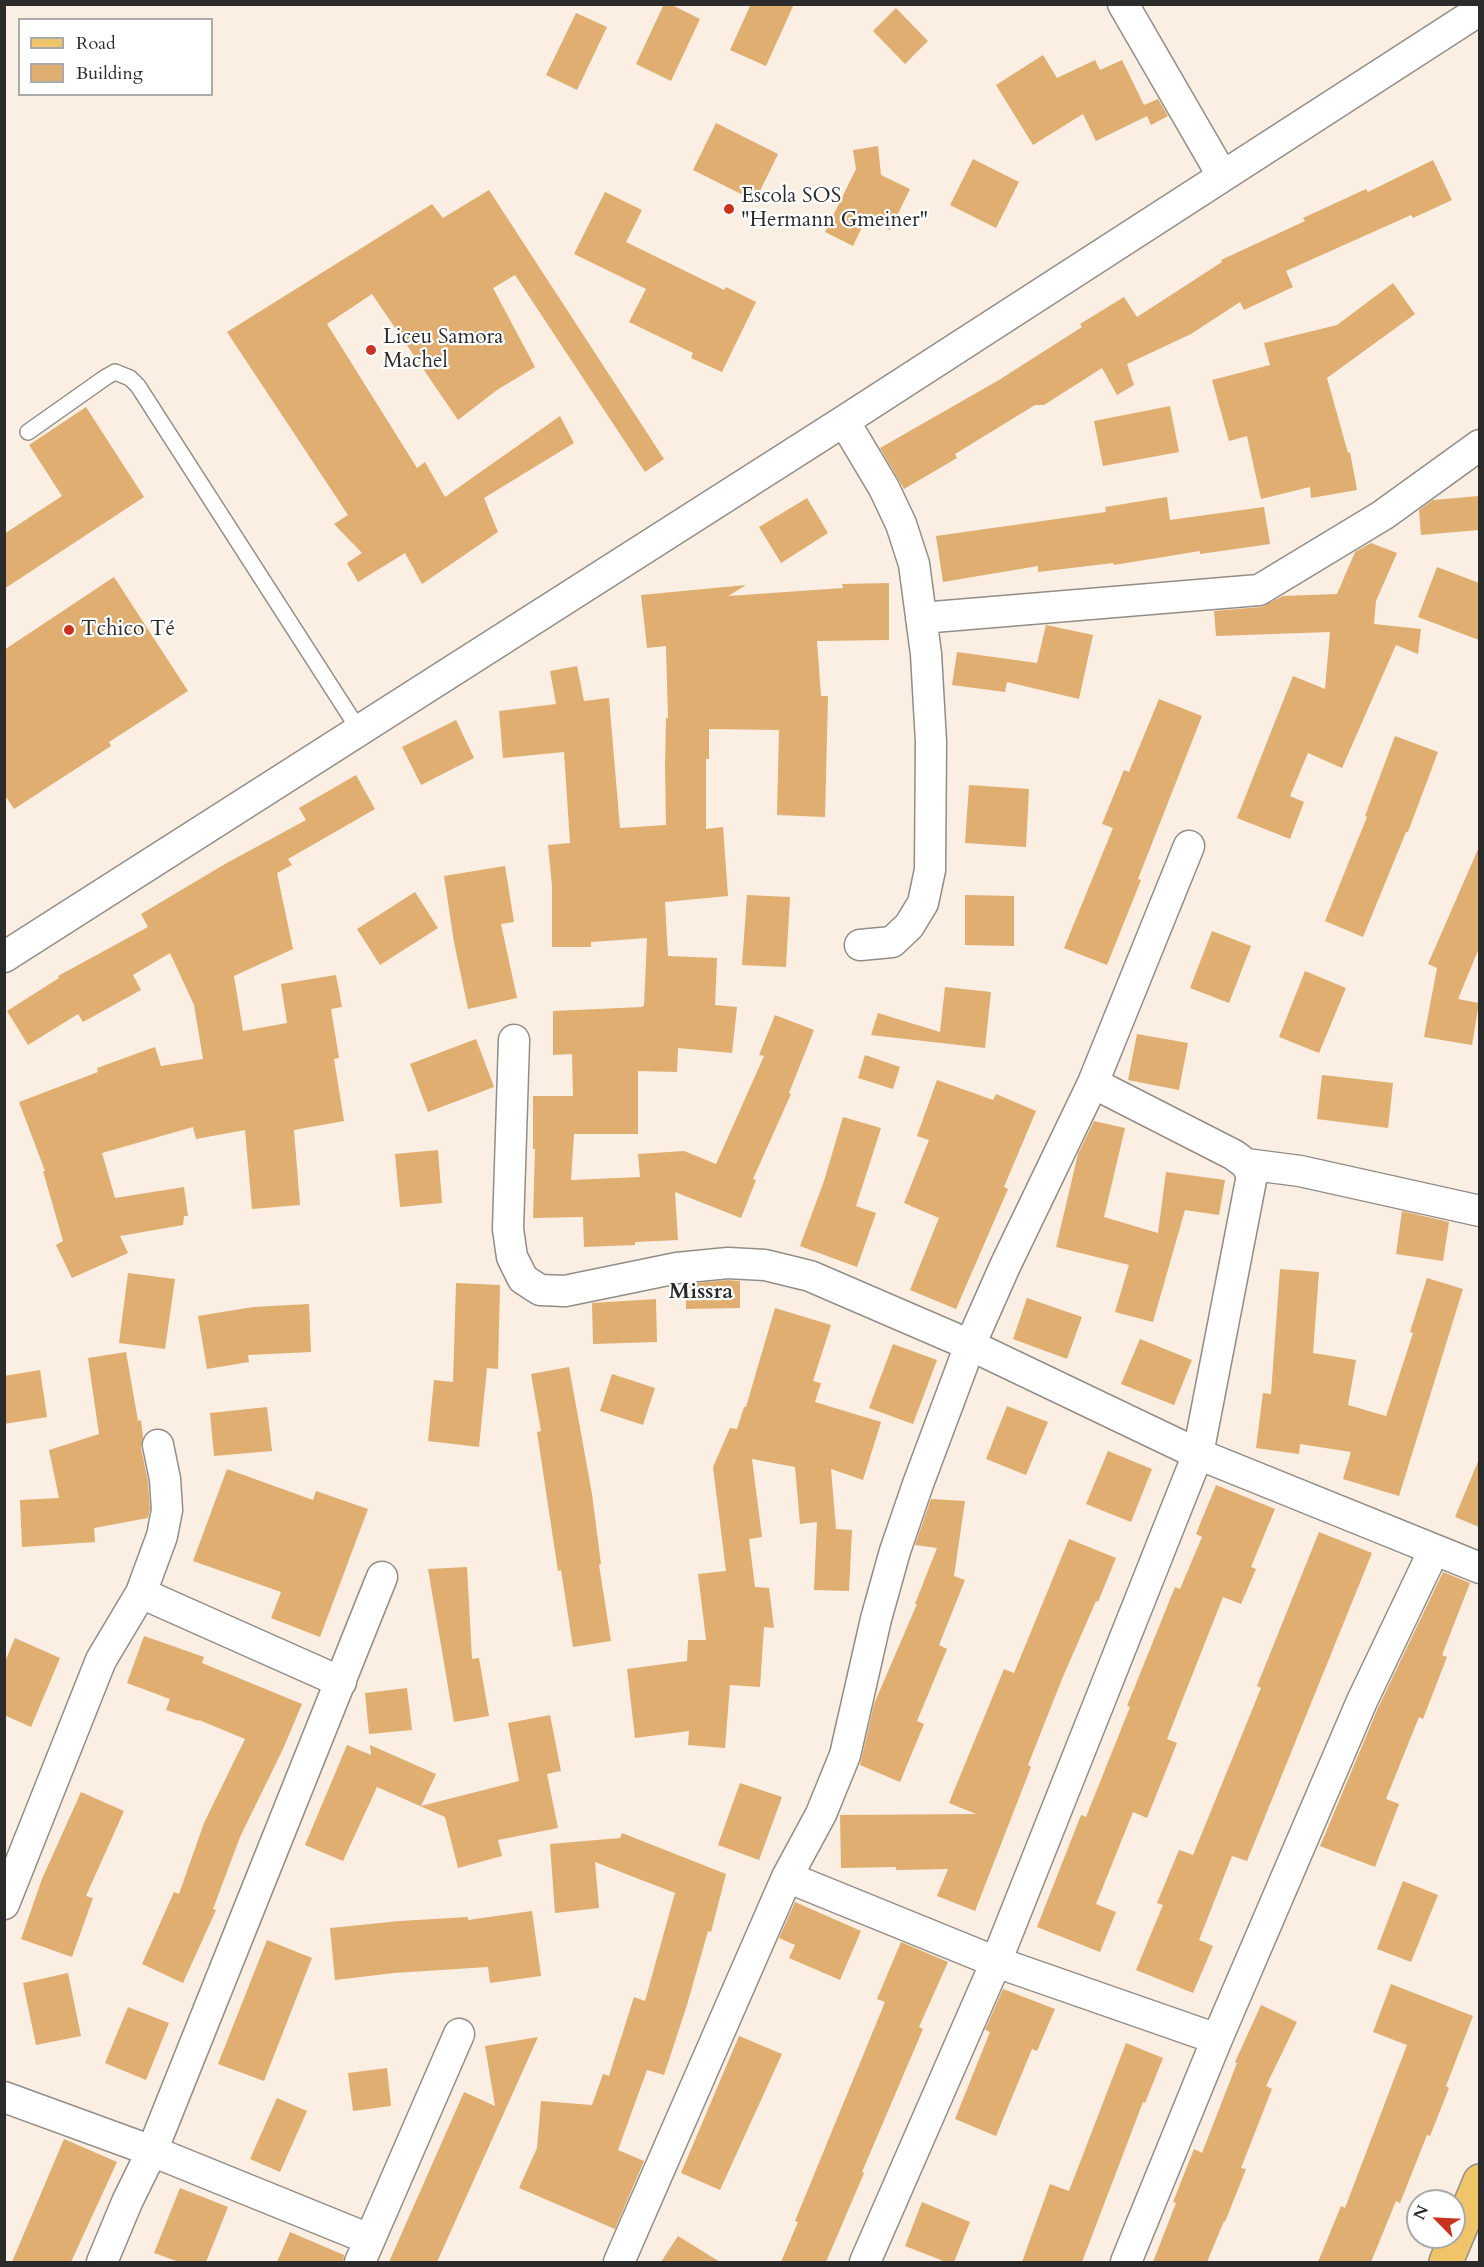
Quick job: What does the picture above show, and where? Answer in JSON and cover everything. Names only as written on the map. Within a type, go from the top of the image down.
[{"type":"main road","points":[[1446,2262],[1479,2181]]},
{"type":"street","points":[[1123,4],[1222,175]]},
{"type":"street","points":[[4,957],[844,421],[1479,10]]},
{"type":"street","points":[[844,421],[884,488],[901,524],[915,564],[926,654],[931,742],[930,870],[923,903],[909,926],[892,942],[861,945]]},
{"type":"street","points":[[921,618],[1260,590],[1383,515],[1479,446]]},
{"type":"street","points":[[619,2262],[787,1877],[821,1814],[844,1755],[876,1619],[895,1551],[970,1345],[1005,1266],[1093,1083],[1189,846]]},
{"type":"street","points":[[514,1040],[508,1229],[512,1257],[523,1278],[540,1290],[565,1292],[677,1268],[728,1263],[765,1265],[810,1276],[970,1345],[1198,1455],[1479,1568]]},
{"type":"street","points":[[865,2262],[996,1962],[1198,1455],[1252,1175],[1246,1164],[1234,1155],[1093,1083]]},
{"type":"street","points":[[1246,1164],[1300,1171],[1479,1211]]},
{"type":"street","points":[[4,1904],[101,1660],[141,1593],[162,1536],[167,1510],[165,1479],[158,1445]]},
{"type":"street","points":[[1126,2262],[1217,2039],[1362,1701],[1434,1550]]},
{"type":"street","points":[[102,2262],[127,2202],[152,2151],[382,1577]]},
{"type":"street","points":[[141,1593],[341,1682]]},
{"type":"street","points":[[787,1877],[996,1962],[1217,2039]]},
{"type":"street","points":[[4,2097],[152,2151],[365,2251],[459,2034]]},
{"type":"lane","points":[[28,432],[115,372],[130,378],[138,386],[359,730]]},
{"type":"building","points":[[664,4],[670,4],[700,19],[671,81],[636,64]]},
{"type":"building","points":[[751,4],[794,4],[766,66],[730,50]]},
{"type":"building","points":[[896,8],[928,41],[905,64],[873,31]]},
{"type":"building","points":[[576,13],[607,27],[577,90],[546,75]]},
{"type":"building","points":[[1043,55],[1057,78],[1095,60],[1100,70],[1122,60],[1144,105],[1158,99],[1168,116],[1151,125],[1147,116],[1096,141],[1083,114],[1033,145],[996,85]]},
{"type":"building","points":[[716,123],[778,154],[755,201],[693,170]]},
{"type":"building","points":[[878,146],[881,175],[910,189],[890,230],[866,219],[853,246],[825,232],[856,169],[853,150]]},
{"type":"building","points":[[973,159],[1019,182],[996,228],[950,205]]},
{"type":"building","points":[[1433,160],[1452,200],[1413,218],[1411,215],[1286,271],[1293,287],[1244,310],[1240,302],[1191,334],[1127,364],[1134,385],[1117,395],[1102,368],[1044,405],[1035,405],[955,454],[957,458],[904,489],[880,448],[999,380],[1082,327],[1080,324],[1124,297],[1137,317],[1222,262],[1221,260],[1305,221],[1303,218],[1366,189],[1368,192]]},
{"type":"building","points":[[489,190],[664,459],[645,472],[515,275],[493,288],[535,367],[497,390],[458,420],[372,294],[327,324],[417,468],[425,462],[445,497],[560,416],[574,443],[484,498],[498,532],[422,584],[405,553],[358,582],[347,563],[362,553],[334,524],[348,515],[227,332],[432,204],[443,218]]},
{"type":"building","points":[[605,192],[642,210],[626,242],[724,290],[726,287],[756,302],[722,372],[691,358],[693,353],[629,322],[646,289],[574,254]]},
{"type":"building","points":[[1393,283],[1415,314],[1327,378],[1348,453],[1350,452],[1357,490],[1311,498],[1310,487],[1261,499],[1247,436],[1229,441],[1212,380],[1270,365],[1264,343],[1337,325]]},
{"type":"building","points":[[1170,406],[1179,452],[1103,466],[1094,421]]},
{"type":"building","points":[[86,407],[144,497],[4,589],[4,534],[62,496],[29,445]]},
{"type":"building","points":[[1479,496],[1479,530],[1421,535],[1419,510],[1433,500]]},
{"type":"building","points":[[1167,497],[1170,520],[1264,507],[1270,544],[1200,554],[1200,551],[1114,565],[1113,563],[1038,572],[1038,566],[943,582],[936,536],[1106,512],[1105,507]]},
{"type":"building","points":[[807,498],[828,533],[781,563],[759,527]]},
{"type":"building","points":[[1371,543],[1397,553],[1376,601],[1374,624],[1421,629],[1418,654],[1396,645],[1342,768],[1308,753],[1290,796],[1304,802],[1290,839],[1237,818],[1293,676],[1325,689],[1330,632],[1216,636],[1214,611],[1261,607],[1283,596],[1337,594],[1355,552]]},
{"type":"building","points":[[1437,567],[1479,583],[1479,640],[1418,617]]},
{"type":"building","points":[[114,577],[188,691],[109,742],[111,746],[14,809],[4,794],[4,650]]},
{"type":"building","points":[[889,583],[889,640],[817,641],[821,696],[828,696],[825,817],[777,815],[779,730],[709,729],[709,759],[706,759],[706,829],[723,827],[728,896],[665,902],[668,956],[717,958],[715,1005],[737,1007],[732,1053],[678,1048],[677,1072],[638,1071],[638,1134],[574,1134],[571,1180],[640,1177],[638,1154],[684,1151],[716,1164],[764,1056],[759,1055],[775,1015],[814,1030],[789,1093],[791,1094],[753,1179],[756,1180],[741,1218],[675,1192],[678,1240],[584,1247],[583,1217],[533,1218],[535,1149],[533,1149],[533,1096],[573,1096],[572,1054],[553,1055],[553,1011],[642,1007],[644,1005],[647,938],[591,942],[591,947],[552,947],[552,886],[548,845],[570,843],[564,752],[503,758],[499,711],[556,704],[550,671],[577,666],[584,701],[609,698],[620,828],[666,825],[665,766],[666,718],[668,718],[666,646],[647,648],[641,595],[746,585],[728,596],[843,588],[842,584]]},
{"type":"building","points":[[1046,625],[1093,635],[1079,699],[1007,682],[1005,692],[952,685],[957,652],[1037,663]]},
{"type":"building","points":[[1159,699],[1202,716],[1107,965],[1064,948],[1113,828],[1102,824],[1124,770],[1129,772]]},
{"type":"building","points":[[456,720],[474,758],[421,785],[402,747]]},
{"type":"building","points":[[1395,736],[1438,752],[1408,832],[1406,832],[1363,937],[1325,921],[1367,817],[1365,816]]},
{"type":"building","points":[[356,775],[375,809],[288,859],[292,865],[277,873],[293,949],[234,976],[243,1031],[287,1023],[281,984],[336,975],[342,1007],[331,1009],[339,1058],[334,1059],[344,1121],[294,1130],[300,1205],[252,1209],[245,1130],[196,1139],[193,1127],[102,1153],[115,1198],[184,1187],[188,1216],[184,1216],[183,1225],[120,1236],[128,1253],[72,1278],[56,1245],[63,1241],[43,1171],[45,1171],[19,1102],[98,1072],[97,1068],[155,1047],[161,1066],[203,1059],[194,1005],[170,953],[133,975],[141,990],[83,1022],[78,1014],[28,1045],[7,1011],[59,978],[58,976],[148,927],[141,914],[225,864],[306,820],[299,808]]},
{"type":"building","points":[[969,785],[1029,789],[1026,847],[965,843]]},
{"type":"building","points":[[1479,847],[1479,948],[1458,999],[1479,1003],[1472,1045],[1424,1037],[1437,968],[1428,964]]},
{"type":"building","points":[[505,866],[514,922],[501,924],[517,998],[468,1009],[454,942],[444,876]]},
{"type":"building","points":[[415,892],[438,928],[380,965],[357,929]]},
{"type":"building","points":[[747,895],[790,897],[786,967],[742,965]]},
{"type":"building","points":[[965,895],[1014,896],[1014,946],[965,945]]},
{"type":"building","points":[[1212,931],[1251,946],[1229,1003],[1190,988]]},
{"type":"building","points":[[1305,971],[1346,988],[1319,1053],[1279,1037]]},
{"type":"building","points":[[945,987],[991,992],[985,1048],[871,1035],[878,1013],[940,1032]]},
{"type":"building","points":[[1137,1034],[1188,1043],[1179,1090],[1128,1080]]},
{"type":"building","points":[[476,1039],[494,1087],[428,1112],[410,1064]]},
{"type":"building","points":[[865,1055],[900,1067],[893,1089],[858,1078]]},
{"type":"building","points":[[1322,1075],[1393,1083],[1388,1128],[1317,1119]]},
{"type":"building","points":[[937,1080],[993,1100],[996,1094],[1036,1111],[1004,1187],[1008,1189],[956,1309],[910,1290],[939,1218],[904,1203],[929,1140],[917,1136]]},
{"type":"building","points":[[843,1117],[881,1128],[856,1206],[876,1213],[857,1267],[800,1246],[824,1181]]},
{"type":"building","points":[[1094,1121],[1125,1128],[1104,1217],[1158,1233],[1166,1172],[1225,1180],[1219,1215],[1185,1210],[1153,1322],[1115,1312],[1129,1265],[1056,1247],[1078,1154]]},
{"type":"building","points":[[438,1150],[442,1203],[400,1207],[395,1154]]},
{"type":"building","points":[[1402,1211],[1449,1222],[1443,1261],[1396,1254]]},
{"type":"building","points":[[1280,1269],[1319,1272],[1313,1353],[1356,1360],[1348,1405],[1386,1416],[1413,1333],[1410,1332],[1427,1278],[1463,1289],[1399,1496],[1343,1479],[1351,1452],[1300,1444],[1299,1454],[1256,1448],[1263,1393],[1271,1394]]},
{"type":"building","points":[[128,1273],[175,1279],[165,1349],[119,1343]]},
{"type":"building","points":[[740,1281],[740,1308],[686,1309],[686,1284]]},
{"type":"building","points":[[456,1283],[500,1285],[498,1369],[487,1368],[479,1447],[428,1441],[434,1380],[453,1382]]},
{"type":"building","points":[[1027,1298],[1082,1317],[1067,1359],[1013,1339]]},
{"type":"building","points":[[656,1299],[657,1342],[593,1344],[592,1303]]},
{"type":"building","points":[[309,1304],[311,1352],[248,1355],[249,1362],[207,1369],[198,1316],[253,1307]]},
{"type":"building","points":[[775,1308],[831,1325],[813,1381],[821,1383],[815,1402],[881,1422],[863,1480],[831,1469],[836,1529],[852,1530],[849,1591],[814,1590],[817,1522],[800,1524],[795,1467],[752,1459],[762,1537],[749,1539],[755,1587],[769,1588],[774,1628],[764,1627],[760,1687],[730,1685],[725,1748],[688,1745],[689,1731],[635,1738],[627,1669],[687,1661],[688,1640],[706,1640],[698,1574],[726,1571],[713,1467],[730,1428],[737,1429],[744,1407],[746,1407]]},
{"type":"building","points":[[1140,1339],[1192,1360],[1174,1405],[1121,1384]]},
{"type":"building","points":[[893,1344],[937,1360],[913,1424],[869,1408]]},
{"type":"building","points":[[126,1352],[138,1421],[141,1420],[143,1437],[141,1448],[148,1481],[150,1509],[148,1518],[94,1528],[95,1542],[22,1547],[20,1500],[59,1498],[49,1450],[99,1434],[88,1358]]},
{"type":"building","points":[[569,1367],[592,1494],[601,1564],[599,1565],[611,1641],[573,1647],[561,1570],[558,1571],[537,1432],[541,1431],[531,1374]]},
{"type":"building","points":[[40,1370],[47,1417],[4,1424],[4,1376]]},
{"type":"building","points":[[612,1374],[655,1388],[643,1425],[600,1411]]},
{"type":"building","points":[[1007,1406],[1048,1422],[1026,1475],[986,1459]]},
{"type":"building","points":[[267,1407],[272,1451],[214,1456],[210,1413]]},
{"type":"building","points":[[1108,1451],[1152,1469],[1131,1522],[1086,1504]]},
{"type":"building","points":[[1479,1459],[1479,1527],[1455,1517]]},
{"type":"building","points":[[227,1469],[313,1500],[316,1491],[368,1509],[320,1637],[271,1618],[281,1592],[193,1561]]},
{"type":"building","points":[[1216,1485],[1275,1509],[1251,1567],[1256,1569],[1241,1604],[1223,1597],[1167,1739],[1177,1743],[1147,1818],[1133,1812],[1096,1904],[1116,1912],[1100,1952],[1037,1927],[1081,1815],[1086,1817],[1130,1707],[1127,1706],[1175,1587],[1180,1589],[1202,1537],[1196,1534]]},
{"type":"building","points":[[931,1499],[965,1501],[954,1576],[965,1580],[939,1645],[947,1649],[917,1721],[924,1724],[900,1782],[860,1765],[874,1704],[917,1604],[915,1604],[937,1548],[915,1545]]},
{"type":"building","points":[[1319,1532],[1372,1553],[1247,1861],[1232,1856],[1199,1940],[1213,1946],[1193,1993],[1136,1970],[1163,1905],[1157,1903],[1179,1850],[1193,1855],[1261,1688],[1257,1686]]},
{"type":"building","points":[[1069,1539],[1116,1558],[1062,1679],[1028,1765],[1031,1767],[975,1911],[937,1896],[948,1869],[841,1868],[840,1815],[976,1814],[949,1803],[1004,1669],[1014,1673]]},
{"type":"building","points":[[467,1567],[472,1659],[479,1658],[489,1716],[454,1722],[428,1569]]},
{"type":"building","points":[[1443,1572],[1470,1583],[1442,1655],[1447,1657],[1423,1719],[1419,1717],[1386,1799],[1399,1804],[1375,1867],[1320,1846],[1378,1708]]},
{"type":"building","points":[[144,1636],[204,1657],[202,1663],[302,1704],[240,1837],[213,1909],[216,1910],[183,1983],[142,1964],[174,1892],[179,1894],[204,1823],[245,1739],[199,1720],[166,1710],[170,1699],[127,1683]]},
{"type":"building","points":[[15,1638],[60,1658],[31,1727],[4,1715],[4,1664]]},
{"type":"building","points":[[407,1688],[412,1730],[369,1734],[365,1693]]},
{"type":"building","points":[[550,1715],[561,1771],[547,1774],[558,1828],[498,1840],[502,1856],[458,1868],[445,1817],[377,1787],[343,1861],[305,1845],[347,1745],[371,1755],[370,1745],[436,1774],[421,1806],[519,1781],[508,1723]]},
{"type":"building","points":[[740,1783],[782,1797],[759,1860],[718,1845]]},
{"type":"building","points":[[81,1792],[124,1811],[86,1896],[93,1898],[72,1957],[21,1939],[42,1879]]},
{"type":"building","points":[[622,1833],[726,1874],[711,1932],[708,1931],[664,2075],[647,2070],[618,2150],[644,2161],[615,2229],[519,2188],[537,2148],[541,2101],[592,2105],[603,2074],[609,2076],[634,1997],[645,2001],[675,1893],[595,1862],[599,1908],[555,1913],[550,1844],[620,1838]]},
{"type":"building","points":[[1403,1881],[1438,1895],[1411,1962],[1377,1949]]},
{"type":"building","points":[[795,1902],[861,1931],[840,1980],[789,1958],[795,1945],[779,1938]]},
{"type":"building","points":[[532,1911],[541,1976],[490,1983],[488,1967],[394,1973],[335,1980],[330,1928],[468,1917],[468,1920]]},
{"type":"building","points":[[267,1940],[312,1958],[264,2081],[218,2064]]},
{"type":"building","points":[[901,1942],[948,1962],[919,2027],[923,2029],[826,2262],[781,2262],[798,2222],[795,2221],[885,2002],[877,1999]]},
{"type":"building","points":[[68,1973],[81,2036],[36,2045],[23,1983]]},
{"type":"building","points":[[1391,1984],[1473,2016],[1446,2086],[1449,2088],[1430,2136],[1427,2135],[1400,2203],[1396,2201],[1371,2262],[1318,2262],[1341,2206],[1345,2208],[1407,2045],[1373,2032]]},
{"type":"building","points":[[1003,1989],[1055,2009],[1037,2051],[1032,2049],[996,2136],[955,2119],[990,2032],[985,2030]]},
{"type":"building","points":[[1261,2005],[1297,2022],[1266,2086],[1272,2089],[1241,2168],[1246,2169],[1225,2222],[1207,2262],[1153,2262],[1194,2149],[1202,2153],[1237,2063],[1235,2062]]},
{"type":"building","points":[[128,2007],[169,2023],[146,2080],[105,2063]]},
{"type":"building","points":[[739,2036],[782,2054],[720,2190],[681,2173]]},
{"type":"building","points":[[538,2037],[437,2262],[389,2262],[464,2092],[495,2106],[485,2046]]},
{"type":"building","points":[[1126,2043],[1163,2058],[1145,2103],[1143,2102],[1082,2262],[1022,2262],[1050,2184],[1069,2191]]},
{"type":"building","points":[[387,2068],[391,2106],[353,2111],[348,2073]]},
{"type":"building","points":[[277,2098],[307,2111],[280,2172],[250,2159]]},
{"type":"building","points":[[64,2139],[117,2162],[71,2262],[12,2262]]},
{"type":"building","points":[[180,2188],[228,2207],[206,2262],[179,2262],[154,2253]]},
{"type":"building","points":[[922,2202],[970,2222],[954,2262],[946,2262],[905,2246]]},
{"type":"building","points":[[290,2232],[344,2255],[343,2262],[277,2262]]},
{"type":"building","points":[[678,2236],[720,2262],[661,2262]]},
{"type":"place","name":"Escola SOS \"Hermann Gmeiner\"","points":[[729,209]]},
{"type":"place","name":"Liceu Samora Machel","points":[[371,350]]},
{"type":"place","name":"Tchico Té","points":[[69,630]]},
{"type":"district","name":"Missra","points":[[701,1293]]}]
